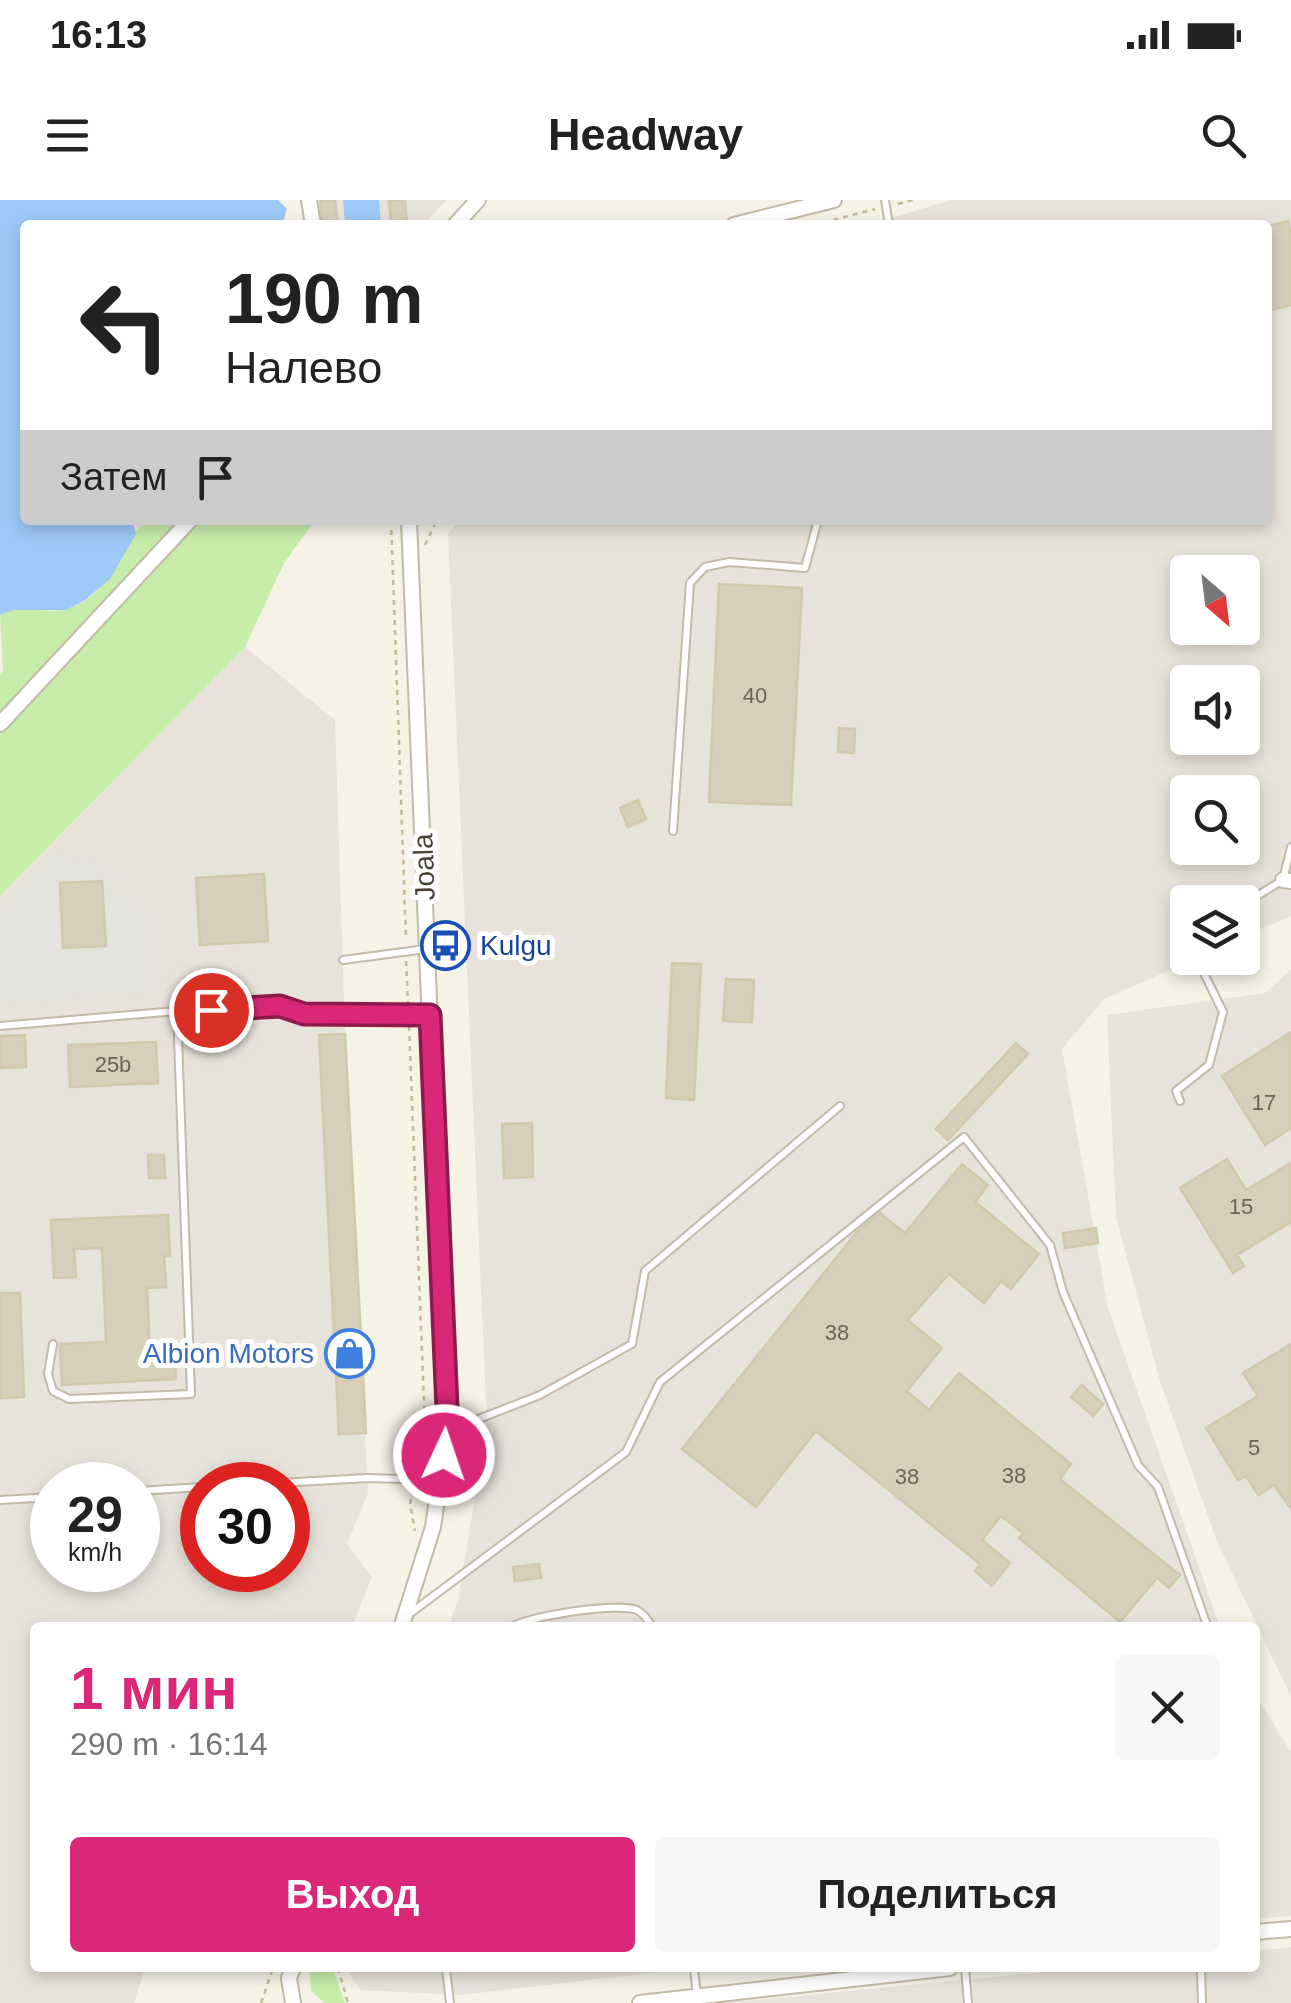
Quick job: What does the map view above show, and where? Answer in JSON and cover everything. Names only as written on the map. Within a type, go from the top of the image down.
[{"type":"street","points":[[460,220],[478,200]]},
{"type":"street","points":[[754,220],[834,200]]},
{"type":"street","points":[[0,724],[185,525]]},
{"type":"street","name":"Joala","points":[[403,1622],[432,1527],[448,1431],[409,525]]},
{"type":"street","points":[[1260,1932],[1291,1929]]},
{"type":"street","points":[[291,1972],[293,2003]]},
{"type":"street","points":[[640,2003],[915,1972]]},
{"type":"lane","points":[[673,831],[690,583],[705,567],[729,562],[806,568],[817,525]]},
{"type":"lane","points":[[1260,895],[1287,880],[1291,847]]},
{"type":"lane","points":[[343,960],[427,948]]},
{"type":"lane","points":[[1180,1100],[1176,1091],[1209,1065],[1223,1012],[1204,975]]},
{"type":"lane","points":[[0,1026],[280,1006],[304,1014],[430,1015]]},
{"type":"lane","points":[[53,1344],[48,1374],[52,1391],[69,1399],[191,1394],[177,1012]]},
{"type":"lane","points":[[448,1431],[540,1395],[632,1344],[645,1271],[840,1106]]},
{"type":"lane","points":[[403,1622],[626,1452],[660,1382],[964,1138],[1050,1245],[1063,1292],[1138,1465],[1158,1487],[1206,1622]]},
{"type":"lane","points":[[310,1481],[440,1480]]},
{"type":"lane","points":[[0,1500],[30,1498]]},
{"type":"lane","points":[[522,1622],[532,1617],[624,1608],[642,1614],[648,1622]]},
{"type":"lane","points":[[446,1972],[450,2003]]},
{"type":"lane","points":[[694,1972],[697,1997]]},
{"type":"lane","points":[[965,1972],[968,2003]]},
{"type":"lane","points":[[1201,1972],[1202,2003]]},
{"type":"path","points":[[830,220],[886,203],[912,200]]},
{"type":"path","points":[[391,525],[426,1427],[410,1504],[414,1541]]},
{"type":"path","points":[[261,2003],[272,1972]]},
{"type":"path","points":[[339,1972],[348,2003]]},
{"type":"shaded area","points":[[319,200],[447,200],[428,220],[321,220]]},
{"type":"shaded area","points":[[952,200],[1291,200],[1291,916],[1260,930],[1260,885],[1170,885],[1170,970],[1104,999],[1062,1049],[1108,1308],[1218,1622],[451,1622],[458,1599],[487,1426],[448,534],[456,525],[1272,525],[1272,220],[883,220]]},
{"type":"shaded area","points":[[245,647],[335,720],[345,1034],[368,1493],[347,1544],[372,1577],[354,1622],[30,1622],[30,1972],[144,1972],[134,2003],[0,2003],[0,896]]},
{"type":"shaded area","points":[[56,849],[107,870],[146,916],[153,995],[0,1003],[0,907]]},
{"type":"shaded area","points":[[1291,969],[1291,1697],[1260,1632],[1260,1622],[1255,1622],[1216,1539],[1159,1378],[1116,1217],[1107,1015],[1265,993]]},
{"type":"shaded area","points":[[1260,1702],[1291,1752],[1291,1916],[1260,1919]]},
{"type":"shaded area","points":[[1291,1947],[1291,2003],[725,2003],[1044,1972],[1260,1972],[1260,1950]]},
{"type":"shaded area","points":[[349,1972],[659,1972],[461,1995],[360,1990]]},
{"type":"green space","points":[[142,525],[311,525],[284,563],[245,647],[0,896],[0,615],[22,609],[63,610],[84,601],[105,581]]},
{"type":"green space","points":[[309,1972],[334,1972],[345,2003],[324,2003],[311,1991]]},
{"type":"water","points":[[0,200],[278,200],[287,209],[284,220],[20,220],[20,525],[132,525],[136,534],[110,579],[84,601],[66,610],[14,610],[0,615]]},
{"type":"water","points":[[343,200],[379,200],[381,220],[345,220]]},
{"type":"building","points":[[320,200],[335,200],[337,220],[322,220]]},
{"type":"building","points":[[389,200],[405,200],[407,220],[391,220]]},
{"type":"building","points":[[1288,221],[1291,305],[1272,310],[1272,225]]},
{"type":"building","points":[[719,584],[802,588],[791,805],[709,802]]},
{"type":"building","points":[[839,728],[855,729],[854,753],[838,752]]},
{"type":"building","points":[[638,800],[646,819],[628,827],[620,808]]},
{"type":"building","points":[[264,874],[268,941],[200,945],[196,878]]},
{"type":"building","points":[[102,881],[106,946],[63,948],[60,883]]},
{"type":"building","points":[[672,963],[701,964],[694,1100],[666,1098]]},
{"type":"building","points":[[726,979],[754,980],[752,1022],[723,1021]]},
{"type":"building","points":[[1291,1032],[1291,1128],[1265,1145],[1222,1076]]},
{"type":"building","points":[[345,1034],[366,1433],[339,1434],[319,1035]]},
{"type":"building","points":[[25,1035],[26,1067],[0,1068],[0,1036]]},
{"type":"building","points":[[156,1042],[158,1083],[70,1087],[68,1045]]},
{"type":"building","points":[[1016,1043],[1028,1054],[948,1140],[936,1129]]},
{"type":"building","points":[[532,1123],[533,1177],[504,1178],[502,1124]]},
{"type":"building","points":[[148,1155],[164,1155],[165,1178],[149,1178]]},
{"type":"building","points":[[1227,1159],[1246,1190],[1291,1163],[1291,1222],[1237,1255],[1244,1266],[1233,1273],[1180,1188]]},
{"type":"building","points":[[962,1164],[988,1185],[975,1202],[1039,1254],[1011,1289],[1001,1281],[984,1303],[949,1274],[908,1320],[942,1348],[907,1391],[929,1410],[959,1373],[1071,1464],[1060,1479],[1180,1575],[1169,1588],[1157,1578],[1120,1622],[1019,1538],[1023,1533],[1001,1516],[982,1540],[1010,1563],[992,1586],[975,1571],[980,1564],[816,1431],[756,1507],[682,1449],[857,1232],[880,1213],[905,1233]]},
{"type":"building","points":[[168,1215],[170,1256],[164,1256],[166,1287],[147,1288],[150,1351],[174,1350],[176,1379],[62,1385],[60,1344],[106,1342],[102,1248],[74,1249],[76,1277],[54,1278],[51,1220]]},
{"type":"building","points":[[1096,1228],[1098,1243],[1065,1248],[1063,1233]]},
{"type":"building","points":[[0,1293],[20,1293],[24,1397],[0,1398]]},
{"type":"building","points":[[1291,1344],[1291,1509],[1274,1485],[1258,1495],[1246,1476],[1238,1480],[1206,1428],[1258,1396],[1243,1373]]},
{"type":"building","points":[[1082,1385],[1103,1404],[1093,1416],[1071,1397]]},
{"type":"building","points":[[539,1564],[541,1578],[515,1581],[513,1567]]},
{"type":"place","name":"Kulgu","points":[[445,945]]},
{"type":"place","name":"Albion Motors","points":[[349,1353]]},
{"type":"route","points":[[211,1010],[280,1006],[304,1014],[430,1015],[448,1431],[444,1455]]}]
